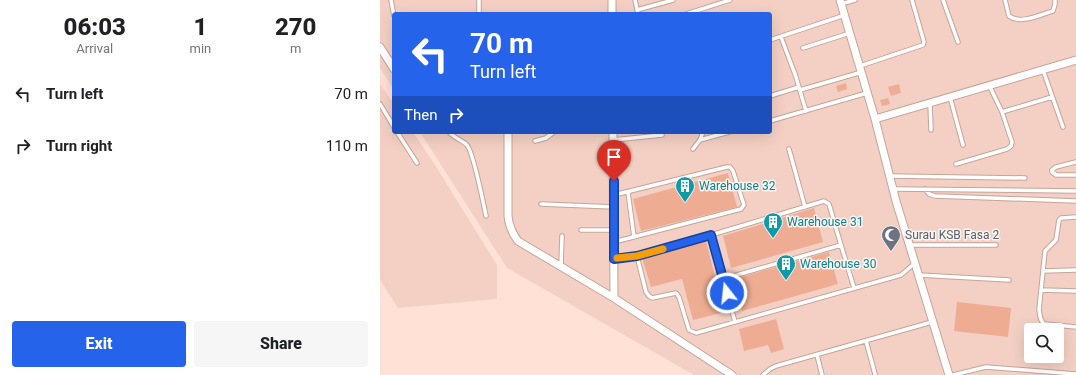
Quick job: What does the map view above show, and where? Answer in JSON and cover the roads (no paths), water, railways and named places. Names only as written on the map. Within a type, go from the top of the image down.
[{"type":"street","points":[[612,0],[612,12]]},
{"type":"street","points":[[841,2],[876,119],[893,189],[909,245],[949,375]]},
{"type":"street","points":[[380,47],[392,66]]},
{"type":"street","points":[[876,119],[1076,60]]},
{"type":"street","points":[[508,134],[508,216],[509,226],[518,241],[614,298],[732,375]]},
{"type":"street","points":[[613,136],[614,298]]},
{"type":"lane","points":[[391,0],[393,12]]},
{"type":"lane","points":[[479,0],[480,12]]},
{"type":"lane","points":[[635,0],[637,12],[673,0]]},
{"type":"lane","points":[[692,12],[730,0]]},
{"type":"lane","points":[[841,2],[855,0]]},
{"type":"lane","points":[[772,95],[861,69],[922,46],[924,42],[912,0]]},
{"type":"lane","points":[[943,0],[958,42]]},
{"type":"lane","points":[[1005,0],[1010,16],[1016,20],[1022,20],[1053,11],[1055,0]]},
{"type":"lane","points":[[772,40],[845,15]]},
{"type":"lane","points":[[803,48],[850,33]]},
{"type":"lane","points":[[782,37],[806,111]]},
{"type":"lane","points":[[1043,70],[1063,127]]},
{"type":"lane","points":[[956,164],[1007,149],[1011,146],[1012,142],[1002,112],[989,86]]},
{"type":"lane","points":[[772,120],[868,92]]},
{"type":"lane","points":[[950,97],[963,145]]},
{"type":"lane","points":[[1002,112],[1052,97]]},
{"type":"lane","points":[[930,103],[931,130]]},
{"type":"lane","points":[[380,104],[392,123]]},
{"type":"lane","points":[[399,134],[417,163]]},
{"type":"lane","points":[[451,134],[462,141],[470,150],[486,216]]},
{"type":"lane","points":[[535,141],[546,138],[551,134]]},
{"type":"lane","points":[[693,149],[700,140],[702,134]]},
{"type":"lane","points":[[700,140],[722,134]]},
{"type":"lane","points":[[613,136],[662,135]]},
{"type":"lane","points":[[789,149],[805,207]]},
{"type":"lane","points":[[1076,162],[1056,167],[1052,170],[1052,172],[1056,175],[1076,175]]},
{"type":"lane","points":[[614,195],[730,167],[733,171],[744,202],[741,209],[614,242]]},
{"type":"lane","points":[[890,176],[1025,178]]},
{"type":"lane","points":[[893,189],[1076,191]]},
{"type":"lane","points":[[925,189],[929,194],[935,196],[1076,201]]},
{"type":"lane","points":[[628,192],[634,237]]},
{"type":"lane","points":[[614,259],[637,256],[824,201],[829,204],[854,288]]},
{"type":"lane","points":[[541,204],[614,207]]},
{"type":"lane","points":[[1076,217],[1061,218],[1059,220],[1056,240],[1045,250],[1039,310],[1040,317],[1045,324],[1076,327]]},
{"type":"lane","points":[[581,230],[614,230]]},
{"type":"lane","points":[[711,235],[735,322]]},
{"type":"lane","points":[[561,267],[562,236]]},
{"type":"lane","points":[[723,279],[841,245]]},
{"type":"lane","points":[[909,245],[996,245]]},
{"type":"lane","points":[[637,256],[646,292],[649,296],[652,298],[676,293],[679,297],[689,330],[696,333],[901,275],[915,263]]},
{"type":"lane","points":[[1043,271],[1076,270]]},
{"type":"lane","points":[[919,275],[1009,280]]},
{"type":"lane","points":[[1041,290],[1076,291]]},
{"type":"lane","points":[[763,375],[770,368],[776,366],[933,322]]},
{"type":"lane","points":[[866,341],[875,374]]},
{"type":"lane","points":[[817,355],[822,375]]},
{"type":"lane","points":[[953,375],[986,367],[1076,374]]},
{"type":"place","name":"Warehouse 32","points":[[685,203]]},
{"type":"place","name":"Warehouse 31","points":[[773,239]]},
{"type":"place","name":"Surau KSB Fasa 2","points":[[891,252]]},
{"type":"place","name":"Warehouse 30","points":[[786,281]]}]
